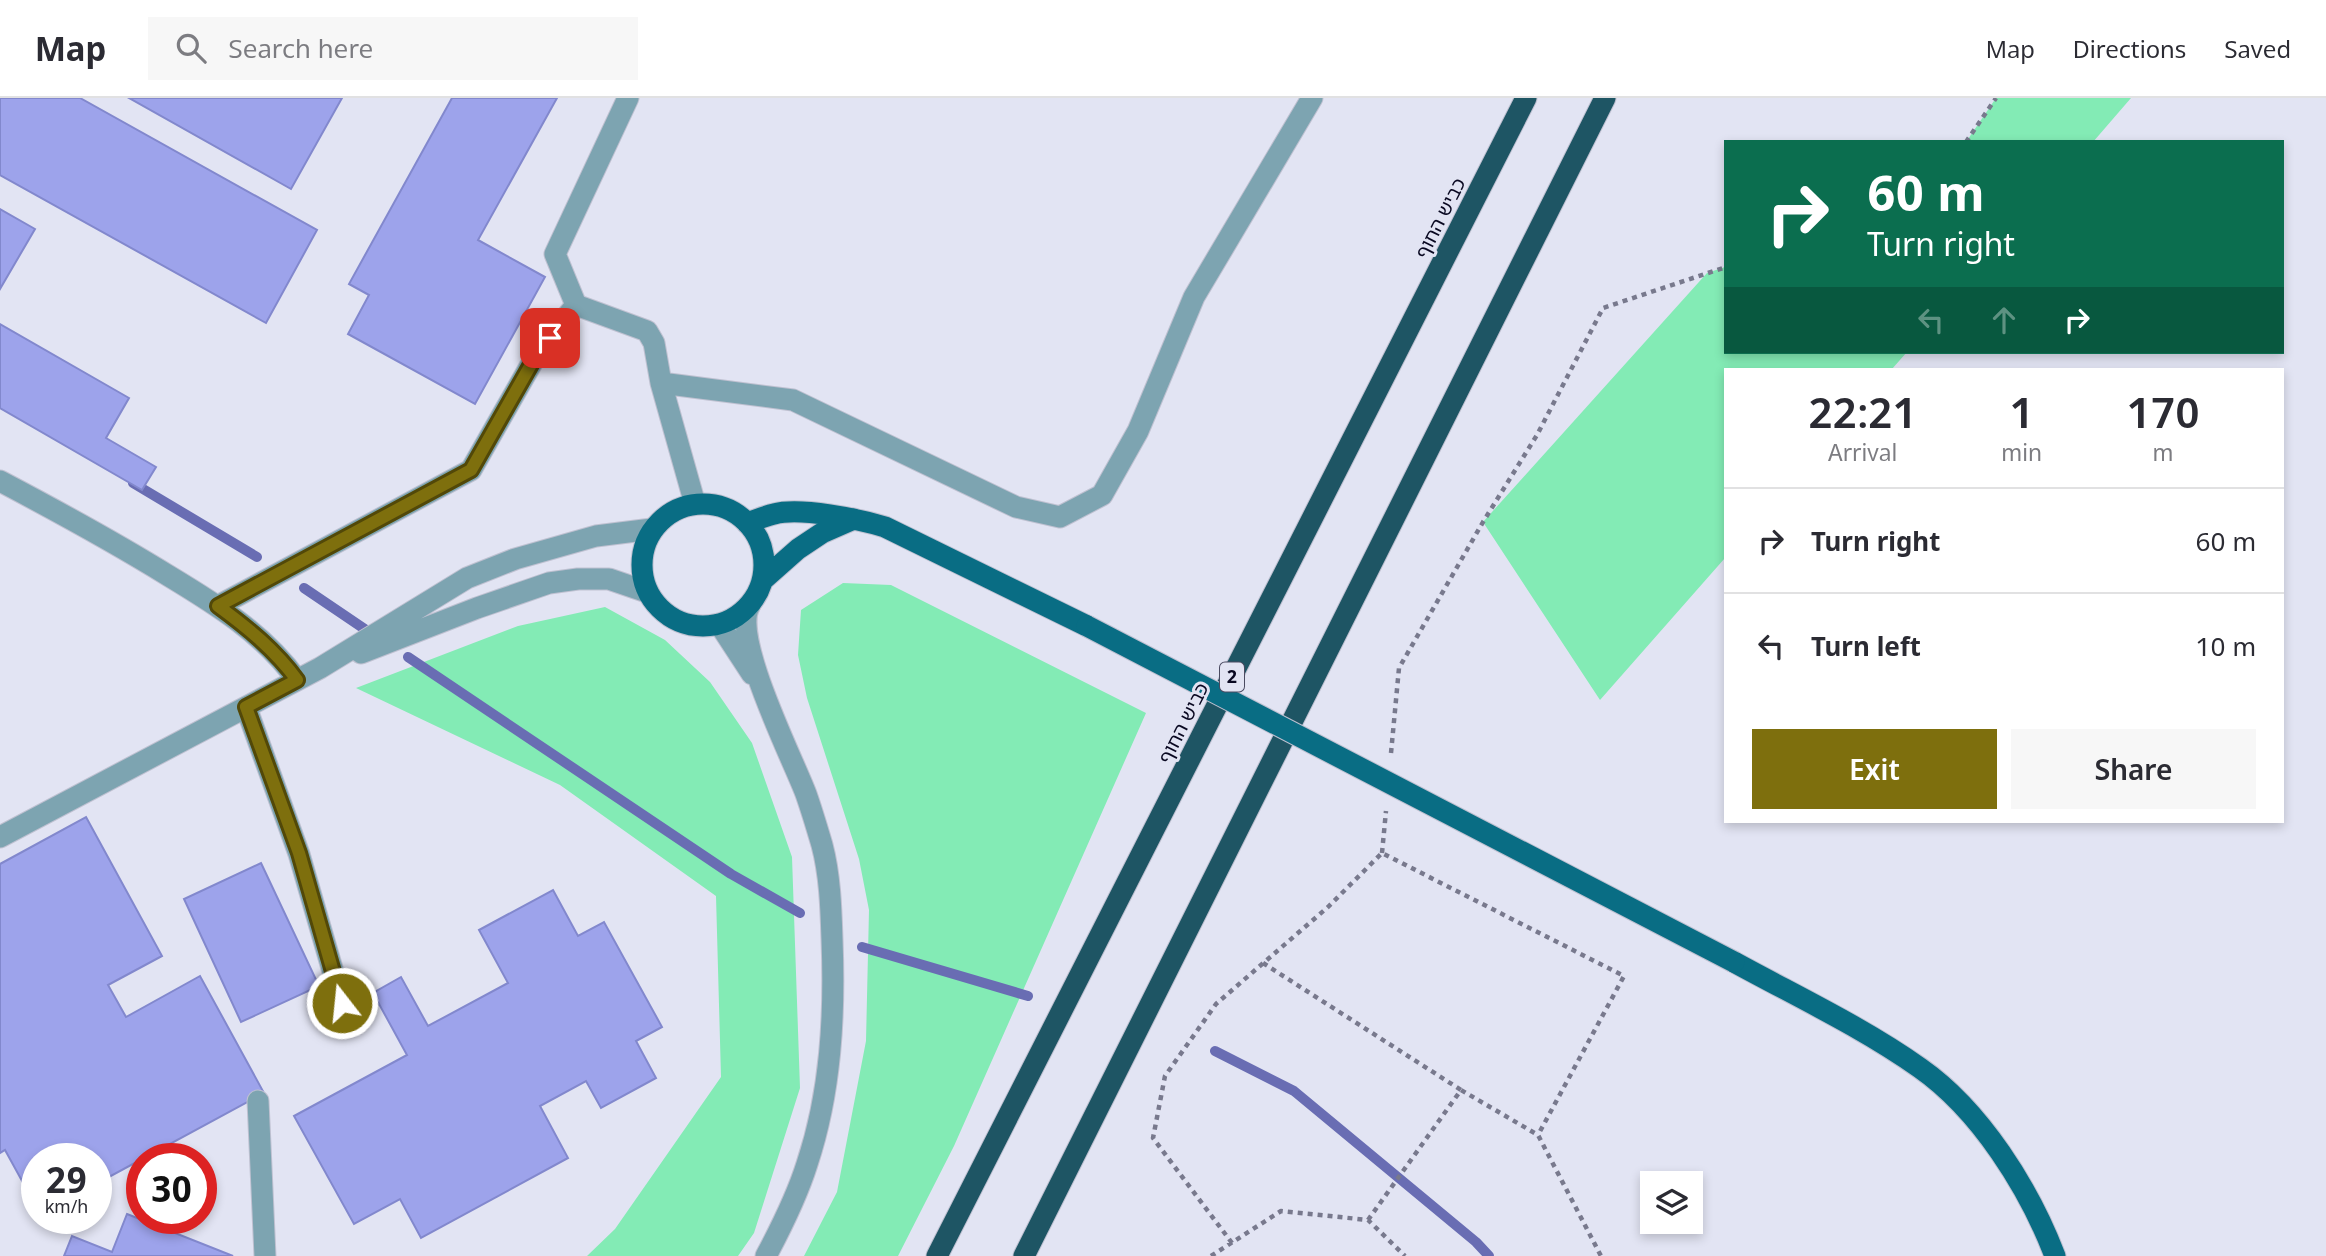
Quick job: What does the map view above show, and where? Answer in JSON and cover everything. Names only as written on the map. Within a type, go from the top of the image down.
[{"type":"highway","name":"כביש החוף","points":[[937,1256],[1526,98]]},
{"type":"highway","points":[[1024,1256],[1605,98]]},
{"type":"main road","points":[[763,580],[763,549],[756,535],[747,523],[732,511],[714,504],[678,508],[664,516],[652,529],[641,560],[647,592],[660,610],[678,621],[699,627],[720,625],[736,617],[750,605],[763,580],[798,550],[822,533],[856,519]]},
{"type":"main road","points":[[747,523],[777,513],[856,519],[885,527],[1087,626],[1734,962],[1875,1040],[1921,1068],[1952,1094],[1987,1135],[2024,1186],[2055,1256]]},
{"type":"street","points":[[628,98],[555,254],[576,305],[647,331],[654,343],[661,383],[695,504]]},
{"type":"street","points":[[661,383],[793,400],[1016,507],[1060,517],[1102,495],[1138,431],[1194,297],[1312,98]]},
{"type":"street","points":[[218,606],[471,470],[537,354],[576,305]]},
{"type":"street","points":[[0,481],[141,558],[218,606],[250,630],[284,662],[297,680]]},
{"type":"street","points":[[0,837],[320,668],[467,578],[515,559],[596,536],[626,530],[652,529]]},
{"type":"street","points":[[320,668],[549,583],[609,579],[647,592]]},
{"type":"street","points":[[750,605],[746,611],[748,635],[759,684]]},
{"type":"street","points":[[720,625],[759,684],[806,794],[822,847],[830,900],[832,1035],[824,1097],[808,1163],[789,1211],[766,1256]]},
{"type":"street","points":[[246,707],[299,853],[342,1003]]},
{"type":"street","points":[[258,1101],[265,1256]]},
{"type":"path","points":[[1967,140],[1996,98]]},
{"type":"path","points":[[1390,761],[1399,668],[1536,435],[1603,308],[1724,268]]},
{"type":"path","points":[[1232,1242],[1153,1138],[1165,1076],[1216,1004],[1328,907],[1381,853],[1387,800]]},
{"type":"path","points":[[1381,853],[1624,976],[1538,1135]]},
{"type":"path","points":[[1263,963],[1461,1090],[1538,1135],[1601,1256]]},
{"type":"path","points":[[1368,1220],[1461,1090]]},
{"type":"path","points":[[1211,1256],[1281,1211],[1368,1220],[1405,1256]]},
{"type":"green space","points":[[1996,98],[2131,98],[2095,140],[1967,140]]},
{"type":"green space","points":[[1724,267],[1724,354],[1905,354],[1893,368],[1724,368],[1724,559],[1600,700],[1483,522],[1707,273]]},
{"type":"green space","points":[[843,583],[891,585],[1146,713],[954,1146],[898,1256],[804,1256],[837,1192],[866,1041],[869,910],[859,859],[807,698],[798,655],[801,610]]},
{"type":"green space","points":[[605,607],[665,640],[710,682],[752,743],[792,857],[800,1088],[754,1233],[738,1256],[587,1256],[615,1229],[721,1077],[716,896],[560,785],[356,688],[518,626]]},
{"type":"building","points":[[0,98],[80,98],[317,230],[266,323],[0,175]]},
{"type":"building","points":[[129,98],[342,98],[291,189]]},
{"type":"building","points":[[452,98],[557,98],[478,240],[545,277],[475,404],[348,334],[369,295],[349,284]]},
{"type":"building","points":[[0,209],[35,229],[0,289]]},
{"type":"building","points":[[0,324],[129,398],[106,438],[156,467],[142,490],[0,408]]},
{"type":"building","points":[[86,817],[162,956],[108,985],[126,1017],[200,976],[264,1093],[172,1143],[126,1143],[126,1168],[112,1175],[112,1143],[21,1143],[21,1179],[5,1150],[0,1153],[0,864]]},
{"type":"building","points":[[261,863],[319,986],[241,1022],[184,899]]},
{"type":"building","points":[[553,890],[578,936],[604,922],[662,1027],[636,1041],[656,1078],[601,1108],[586,1081],[540,1106],[568,1158],[421,1238],[400,1199],[354,1224],[294,1116],[407,1055],[373,993],[401,977],[428,1026],[508,983],[479,930]]},
{"type":"building","points":[[126,1217],[126,1234],[177,1234],[233,1256],[64,1256],[72,1236],[112,1252]]},
{"type":"waterway","points":[[133,483],[257,557]]},
{"type":"waterway","points":[[304,588],[369,632]]},
{"type":"waterway","points":[[408,657],[731,874],[800,913]]},
{"type":"waterway","points":[[862,947],[1028,996]]},
{"type":"waterway","points":[[1215,1051],[1294,1091],[1476,1242],[1489,1256]]},
{"type":"route","points":[[342,1003],[299,853],[246,707],[297,680],[284,662],[250,630],[218,606],[471,470],[537,354],[550,338]]}]
